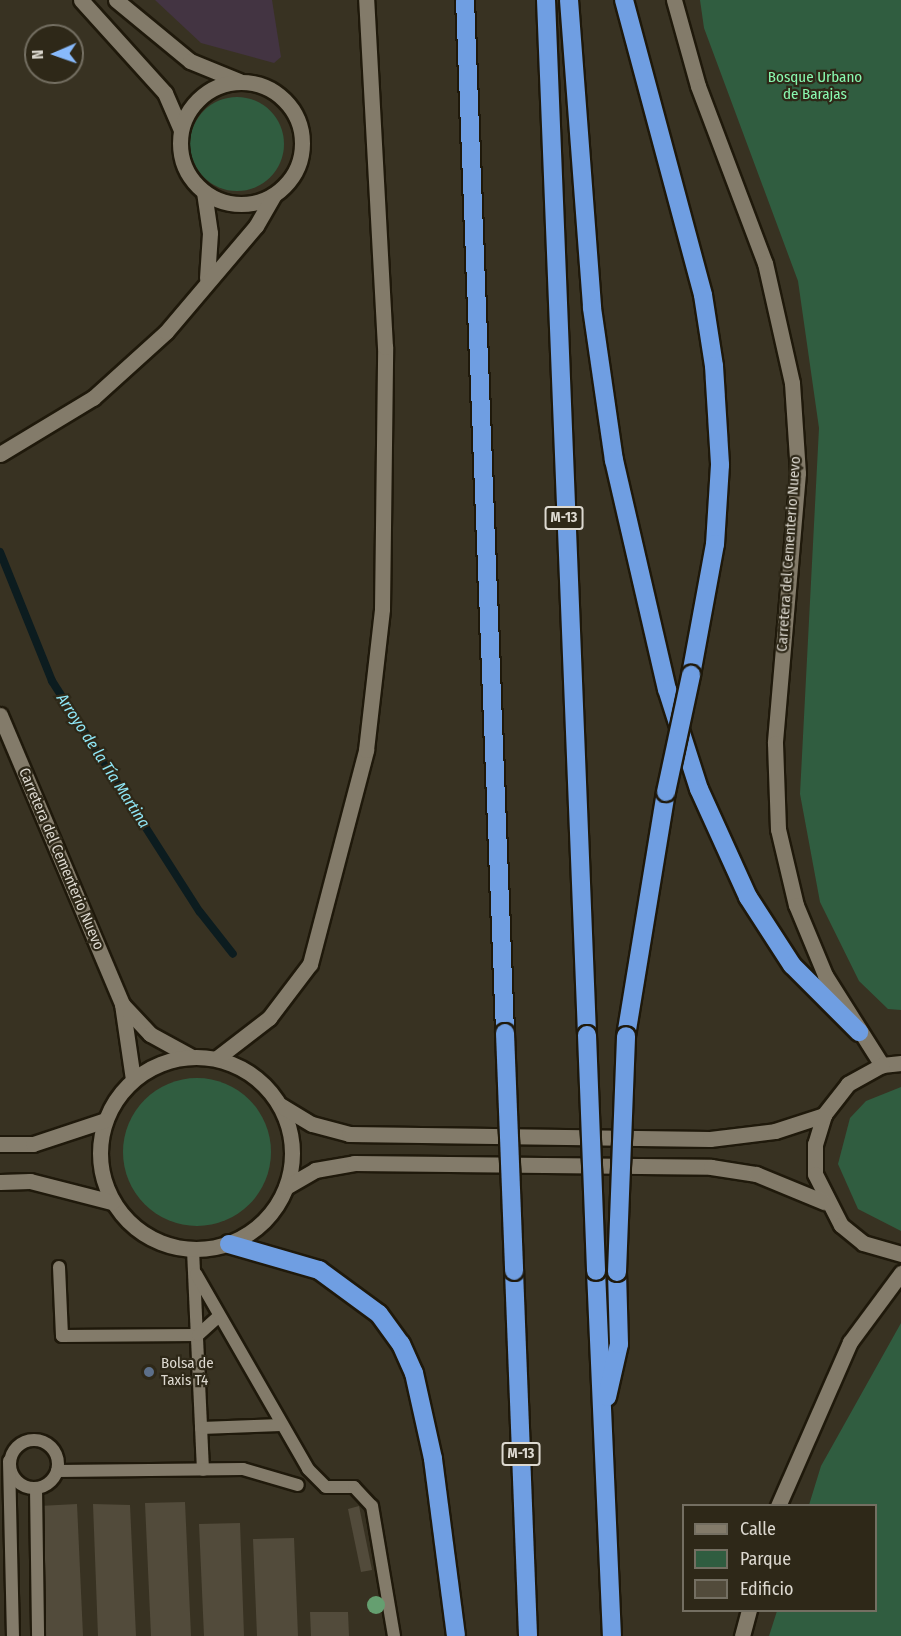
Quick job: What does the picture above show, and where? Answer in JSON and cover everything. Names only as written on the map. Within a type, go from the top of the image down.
[{"type":"highway","name":"M-13","points":[[465,0],[528,1636]]},
{"type":"highway","name":"M-13","points":[[546,0],[612,1636]]},
{"type":"highway","points":[[569,0],[596,331],[614,460],[664,678],[699,789],[748,897],[792,965],[859,1032]]},
{"type":"highway","points":[[602,1422],[619,1344],[617,1272],[626,1036],[666,792],[691,675],[715,544],[720,465],[714,366],[703,295],[624,0]]},
{"type":"highway","points":[[229,1244],[319,1270],[380,1314],[401,1344],[414,1373],[433,1459],[456,1636]]},
{"type":"street","points":[[81,0],[165,93],[181,130],[183,164],[204,192],[210,233],[207,278]]},
{"type":"street","points":[[0,453],[93,398],[166,332],[207,278],[256,226],[274,195],[298,165],[300,126],[278,94],[190,62],[116,0]]},
{"type":"street","points":[[217,1058],[269,1017],[310,964],[366,750],[382,609],[385,346],[366,0]]},
{"type":"street","name":"Carretera del Cementerio Nuevo","points":[[674,0],[698,86],[744,194],[782,322],[798,473],[775,743],[778,830],[796,905],[825,975],[882,1065]]},
{"type":"street","points":[[181,130],[202,96],[239,81]]},
{"type":"street","points":[[204,192],[236,204],[274,195]]},
{"type":"street","name":"Carretera del Cementerio Nuevo","points":[[0,715],[122,1004],[133,1079]]},
{"type":"street","name":"Carretera del Cementerio Nuevo","points":[[122,1004],[150,1034],[190,1056]]},
{"type":"street","points":[[824,1115],[765,1133],[710,1140],[349,1134],[312,1124],[280,1105],[242,1068],[217,1058],[190,1056],[169,1059],[133,1079],[105,1120],[99,1161],[112,1202],[143,1232],[162,1243],[193,1250],[229,1244],[266,1218],[286,1187],[315,1170],[354,1163],[711,1167],[756,1174],[825,1202]]},
{"type":"street","points":[[901,1063],[882,1065],[848,1084],[824,1115],[815,1144],[815,1174],[825,1202],[863,1243],[901,1254]]},
{"type":"street","points":[[280,1105],[290,1131],[286,1187]]},
{"type":"street","points":[[0,1144],[33,1144],[105,1120]]},
{"type":"street","points":[[0,1182],[30,1181],[112,1202]]},
{"type":"street","points":[[779,1504],[850,1342],[901,1273]]},
{"type":"street","points":[[742,1636],[750,1612]]},
{"type":"lane","points":[[193,1250],[203,1470]]},
{"type":"lane","points":[[59,1267],[62,1336],[198,1335],[219,1316]]},
{"type":"lane","points":[[195,1274],[308,1469],[326,1487],[354,1487],[372,1506],[394,1636]]},
{"type":"lane","points":[[201,1428],[281,1425]]},
{"type":"lane","points":[[13,1636],[9,1461],[17,1446],[34,1440],[51,1447],[57,1471]]},
{"type":"lane","points":[[9,1461],[14,1478],[36,1488]]},
{"type":"lane","points":[[36,1488],[57,1471],[243,1469],[298,1485]]},
{"type":"lane","points":[[36,1488],[38,1636]]},
{"type":"shaded area","points":[[155,0],[272,0],[281,57],[274,63],[201,43]]},
{"type":"green space","name":"Bosque Urbano de Barajas","points":[[700,0],[901,0],[901,1010],[888,1009],[859,981],[820,902],[800,794],[819,428],[798,281],[704,28]]},
{"type":"green space","points":[[237,97],[255,101],[270,111],[280,126],[284,144],[280,162],[270,177],[255,187],[237,191],[219,187],[204,177],[194,162],[190,144],[194,126],[204,111],[219,101]]},
{"type":"green space","points":[[197,1078],[225,1084],[249,1100],[265,1124],[271,1152],[265,1180],[249,1204],[225,1220],[197,1226],[169,1220],[145,1204],[129,1180],[123,1152],[129,1124],[145,1100],[169,1084]]},
{"type":"green space","points":[[901,1087],[901,1231],[858,1209],[838,1164],[850,1118],[866,1101]]},
{"type":"green space","points":[[901,1323],[901,1636],[769,1636],[777,1612],[877,1612],[877,1504],[809,1504],[821,1466]]},
{"type":"building","points":[[185,1502],[191,1636],[151,1636],[145,1503]]},
{"type":"building","points":[[77,1504],[83,1636],[44,1636],[39,1506]]},
{"type":"building","points":[[93,1504],[130,1505],[136,1636],[98,1636]]},
{"type":"building","points":[[359,1506],[372,1570],[361,1572],[348,1509]]},
{"type":"building","points":[[240,1523],[244,1636],[204,1636],[199,1524]]},
{"type":"building","points":[[294,1538],[298,1636],[257,1636],[253,1539]]},
{"type":"building","points":[[310,1612],[348,1612],[349,1636],[311,1636]]},
{"type":"waterway","name":"Arroyo de la Tía Martina","points":[[0,552],[52,681],[200,912],[233,954]]},
{"type":"place","name":"Bolsa de Taxis T4","points":[[149,1372]]}]
